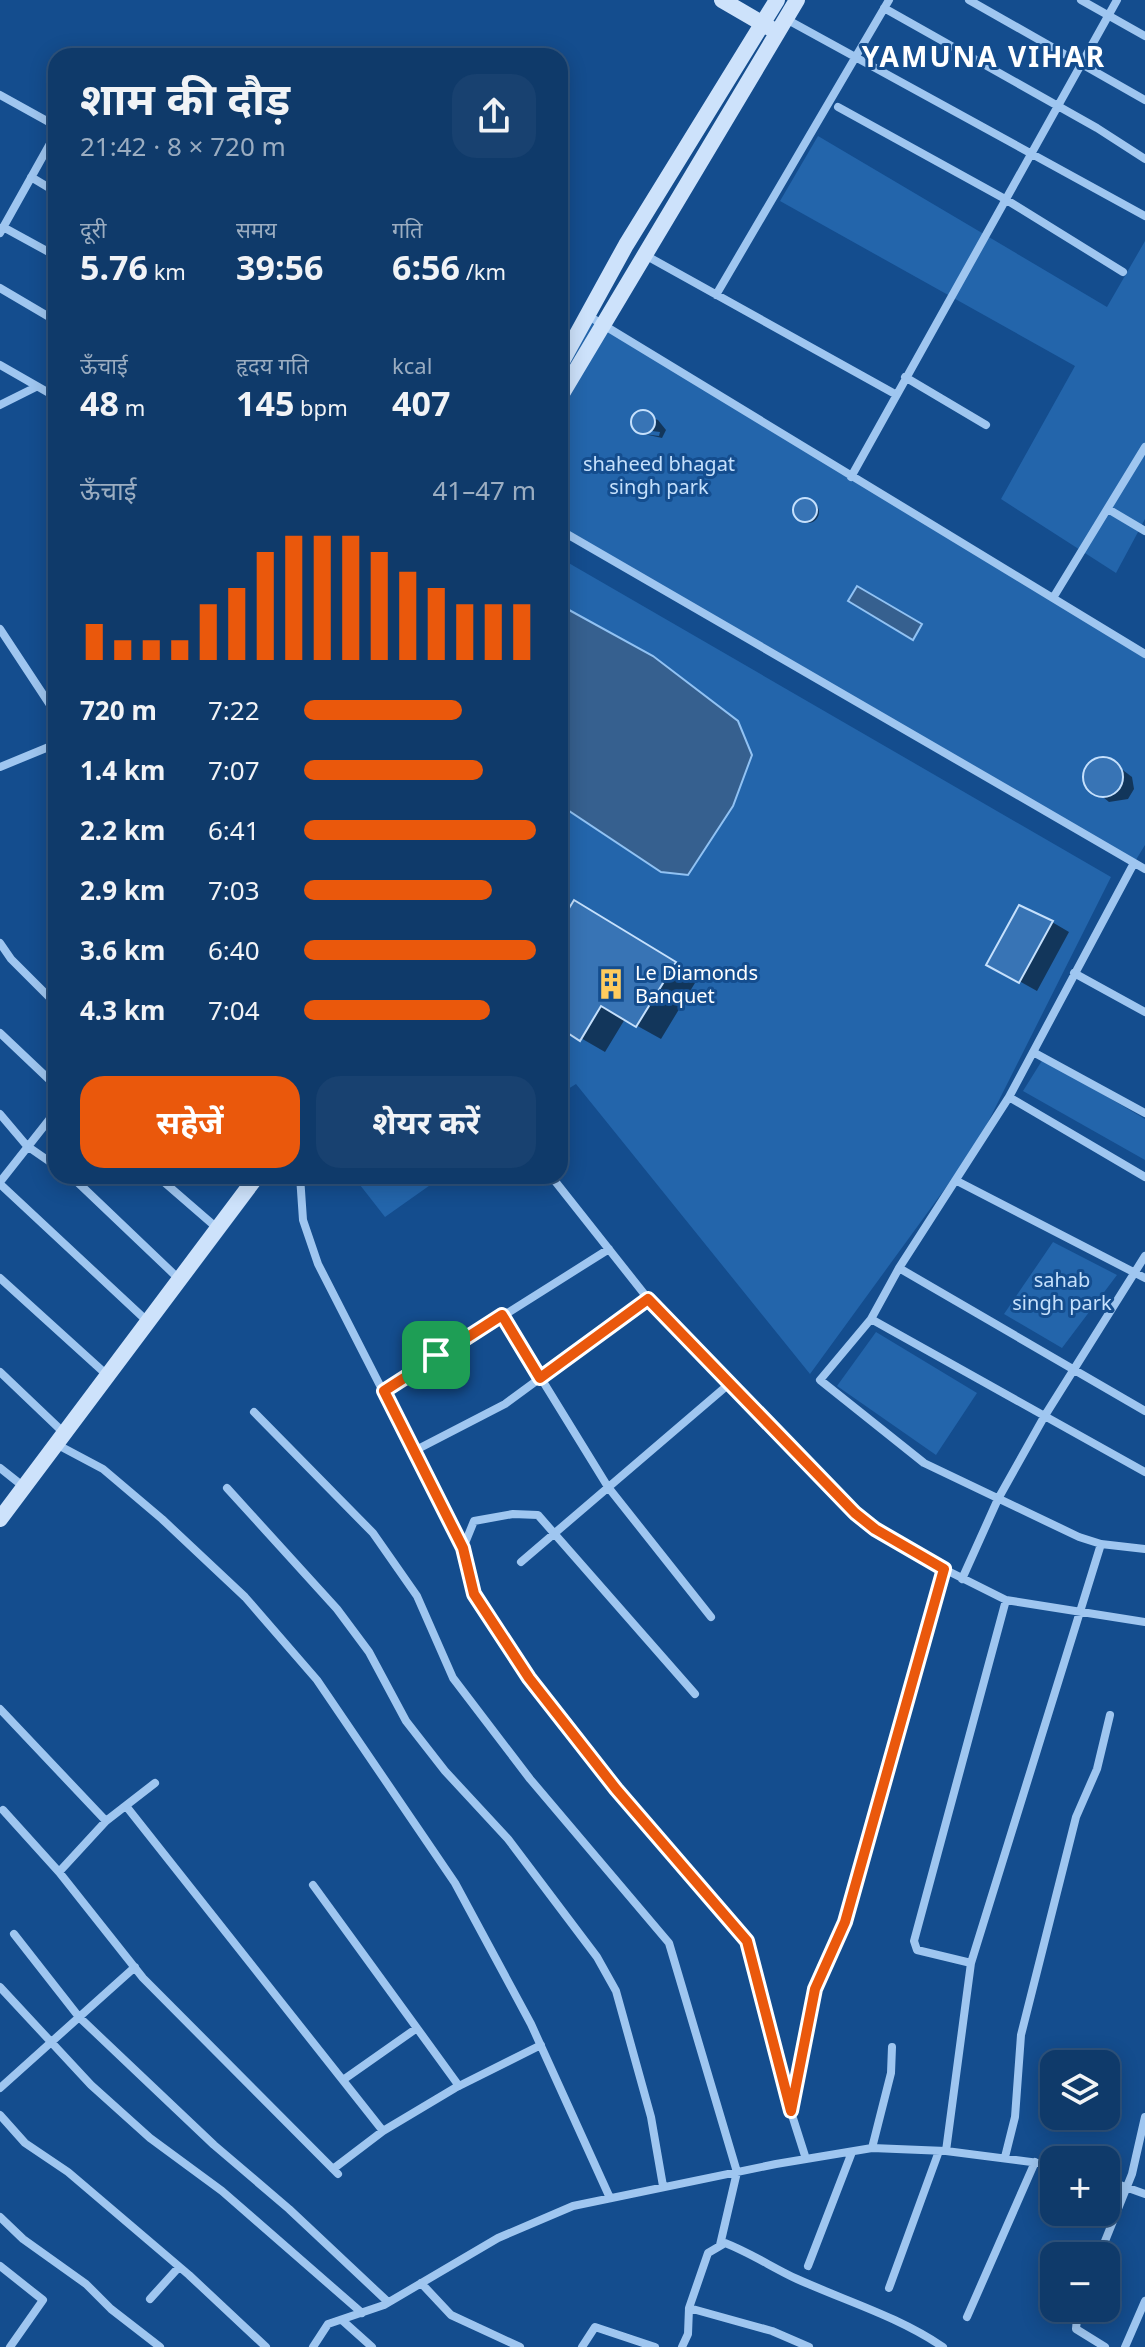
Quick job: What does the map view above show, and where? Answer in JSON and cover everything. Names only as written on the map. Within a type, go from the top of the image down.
[{"type":"street","points":[[722,0],[762,23],[782,26],[855,57],[1145,216]]},
{"type":"street","points":[[568,350],[777,0]]},
{"type":"street","points":[[568,383],[797,0]]},
{"type":"street","points":[[969,0],[1145,100]]},
{"type":"street","points":[[1081,0],[1145,36]]},
{"type":"street","points":[[851,477],[1117,0]]},
{"type":"street","points":[[716,295],[887,4],[1145,159]]},
{"type":"street","points":[[0,95],[48,122]]},
{"type":"street","points":[[838,107],[1005,199],[1123,272]]},
{"type":"street","points":[[48,147],[2,230],[48,252]]},
{"type":"street","points":[[31,177],[48,187]]},
{"type":"street","points":[[645,255],[895,394]]},
{"type":"street","points":[[0,288],[48,316]]},
{"type":"street","points":[[587,315],[1145,654]]},
{"type":"street","points":[[0,365],[48,393]]},
{"type":"street","points":[[905,377],[986,425]]},
{"type":"street","points":[[0,405],[36,387]]},
{"type":"street","points":[[1053,598],[1145,447]]},
{"type":"street","points":[[1108,509],[1145,531]]},
{"type":"street","points":[[568,535],[1145,869]]},
{"type":"street","points":[[1,633],[48,702]]},
{"type":"street","points":[[0,767],[48,747]]},
{"type":"street","points":[[1134,863],[1009,1097],[899,1268],[871,1319],[820,1380],[924,1463],[1101,1544],[1145,1549]]},
{"type":"street","points":[[0,943],[11,959],[48,996]]},
{"type":"street","points":[[1074,973],[1145,1012]]},
{"type":"street","points":[[0,1033],[48,1078]]},
{"type":"street","points":[[1033,1052],[1145,1113]]},
{"type":"street","points":[[1009,1097],[1145,1177]]},
{"type":"street","points":[[0,1114],[27,1146],[48,1160]]},
{"type":"street","points":[[48,1121],[0,1183],[148,1322]]},
{"type":"street","points":[[957,1181],[1145,1278]]},
{"type":"street","points":[[79,1184],[180,1279]]},
{"type":"street","points":[[166,1184],[218,1229]]},
{"type":"street","points":[[0,1519],[218,1229],[248,1184]]},
{"type":"street","points":[[301,1184],[303,1220],[318,1264],[463,1548],[474,1594],[551,1709],[747,1941],[806,2159]]},
{"type":"street","points":[[557,1184],[648,1299],[855,1513],[875,1529],[962,1579],[1006,1600],[1145,1622]]},
{"type":"street","points":[[384,1391],[609,1249]]},
{"type":"street","points":[[962,1579],[998,1499],[1044,1417],[1145,1256]]},
{"type":"street","points":[[899,1268],[1145,1411]]},
{"type":"street","points":[[0,1278],[108,1375]]},
{"type":"street","points":[[414,1451],[505,1404],[648,1299]]},
{"type":"street","points":[[502,1315],[608,1487],[711,1617]]},
{"type":"street","points":[[871,1319],[1145,1472]]},
{"type":"street","points":[[0,1372],[60,1439],[103,1469],[162,1519],[245,1597],[317,1680],[455,1883],[541,2045],[610,2198]]},
{"type":"street","points":[[521,1562],[729,1384]]},
{"type":"street","points":[[254,1412],[373,1533],[417,1596],[453,1678],[530,1779],[662,1931],[683,1980],[737,2172],[720,2245],[708,2253],[689,2308],[688,2334],[682,2347]]},
{"type":"street","points":[[0,1468],[24,1487]]},
{"type":"street","points":[[227,1488],[337,1609],[369,1652],[406,1721],[445,1771],[508,1839],[597,1957],[620,2004],[651,2117],[663,2186]]},
{"type":"street","points":[[463,1548],[474,1521],[513,1514],[538,1515],[695,1694]]},
{"type":"street","points":[[889,2288],[943,2151],[971,1963],[1101,1544]]},
{"type":"street","points":[[791,2111],[815,1989],[826,1958],[839,1939],[849,1909],[944,1569]]},
{"type":"street","points":[[971,1963],[925,1954],[917,1950],[914,1941],[1006,1600]]},
{"type":"street","points":[[0,1709],[106,1821]]},
{"type":"street","points":[[1005,2157],[1015,2117],[1021,2035],[1076,1817],[1097,1769],[1110,1715]]},
{"type":"street","points":[[59,1872],[106,1821],[155,1783]]},
{"type":"street","points":[[126,1806],[383,2131]]},
{"type":"street","points":[[1,1810],[59,1872],[135,1967],[335,2172],[383,2131],[459,2086],[541,2045]]},
{"type":"street","points":[[313,1885],[459,2086]]},
{"type":"street","points":[[14,1934],[79,2017],[214,2145],[388,2302]]},
{"type":"street","points":[[0,2088],[135,1967]]},
{"type":"street","points":[[0,1987],[91,2085],[150,2138],[222,2191],[362,2313]]},
{"type":"street","points":[[343,2080],[417,2028]]},
{"type":"street","points":[[872,2148],[891,2073],[892,2047]]},
{"type":"street","points":[[0,2115],[25,2143],[68,2172],[266,2347]]},
{"type":"street","points":[[1105,2242],[1128,2186],[1145,2117]]},
{"type":"street","points":[[313,2347],[328,2324],[388,2302],[498,2238],[573,2206],[663,2186],[872,2148],[943,2151],[1040,2163]]},
{"type":"street","points":[[808,2266],[852,2152]]},
{"type":"street","points":[[967,2317],[1035,2162]]},
{"type":"street","points":[[1120,2184],[1145,2194]]},
{"type":"street","points":[[0,2217],[23,2239],[86,2284],[111,2309],[160,2347]]},
{"type":"street","points":[[720,2245],[758,2256],[793,2277],[906,2323],[943,2347]]},
{"type":"street","points":[[0,2266],[43,2300],[10,2347]]},
{"type":"street","points":[[150,2299],[179,2267]]},
{"type":"street","points":[[421,2283],[451,2315],[520,2347]]},
{"type":"street","points":[[1125,2347],[1145,2301]]},
{"type":"street","points":[[689,2308],[772,2331],[809,2347]]},
{"type":"street","points":[[343,2321],[372,2347]]},
{"type":"street","points":[[1077,2322],[1076,2329],[1098,2346]]},
{"type":"street","points":[[582,2347],[595,2327],[655,2347]]},
{"type":"green space","points":[[818,136],[1107,307],[1145,241],[1145,519],[1116,573],[1001,499],[1075,366],[780,201]]},
{"type":"green space","name":"shaheed bhagat singh park","points":[[586,317],[1145,654],[1145,845],[1134,863],[568,534],[568,352]]},
{"type":"green space","points":[[568,563],[1111,877],[976,1146],[810,1374],[576,1084],[568,1089]]},
{"type":"green space","points":[[1043,1059],[1145,1119],[1145,1160],[1023,1091]]},
{"type":"green space","points":[[359,1184],[432,1184],[385,1217]]},
{"type":"green space","name":"sahab singh park","points":[[1053,1242],[1117,1275],[1062,1348],[1004,1314]]},
{"type":"green space","points":[[876,1332],[977,1393],[936,1455],[837,1386]]},
{"type":"shaded area","points":[[857,586],[922,624],[913,640],[848,601]]},
{"type":"shaded area","points":[[568,609],[653,656],[738,721],[752,755],[733,806],[688,875],[661,872],[569,811]]},
{"type":"building","points":[[643,410],[652,413],[655,422],[652,431],[643,434],[634,431],[631,422],[634,413]]},
{"type":"building","points":[[805,498],[816,505],[817,510],[810,521],[805,522],[794,515],[793,510],[800,499]]},
{"type":"building","points":[[1103,757],[1117,763],[1123,777],[1117,791],[1103,797],[1089,791],[1083,777],[1089,763]]},
{"type":"building","name":"Le Diamonds Banquet","points":[[574,900],[676,962],[636,1027],[601,1006],[580,1041],[568,1033],[568,910]]},
{"type":"building","points":[[1019,905],[1053,921],[1019,983],[986,965]]},
{"type":"place","name":"Le Diamonds Banquet","points":[[611,984]]},
{"type":"district","name":"YAMUNA VIHAR","points":[[984,56]]},
{"type":"route","points":[[648,1299],[855,1513],[875,1529],[944,1569],[845,1922],[839,1939],[822,1966],[815,1989],[791,2111],[778,2071],[754,1960],[747,1941],[735,1923],[616,1789],[551,1709],[474,1594],[463,1548],[384,1391],[436,1355],[502,1315],[540,1378],[648,1299]]}]
